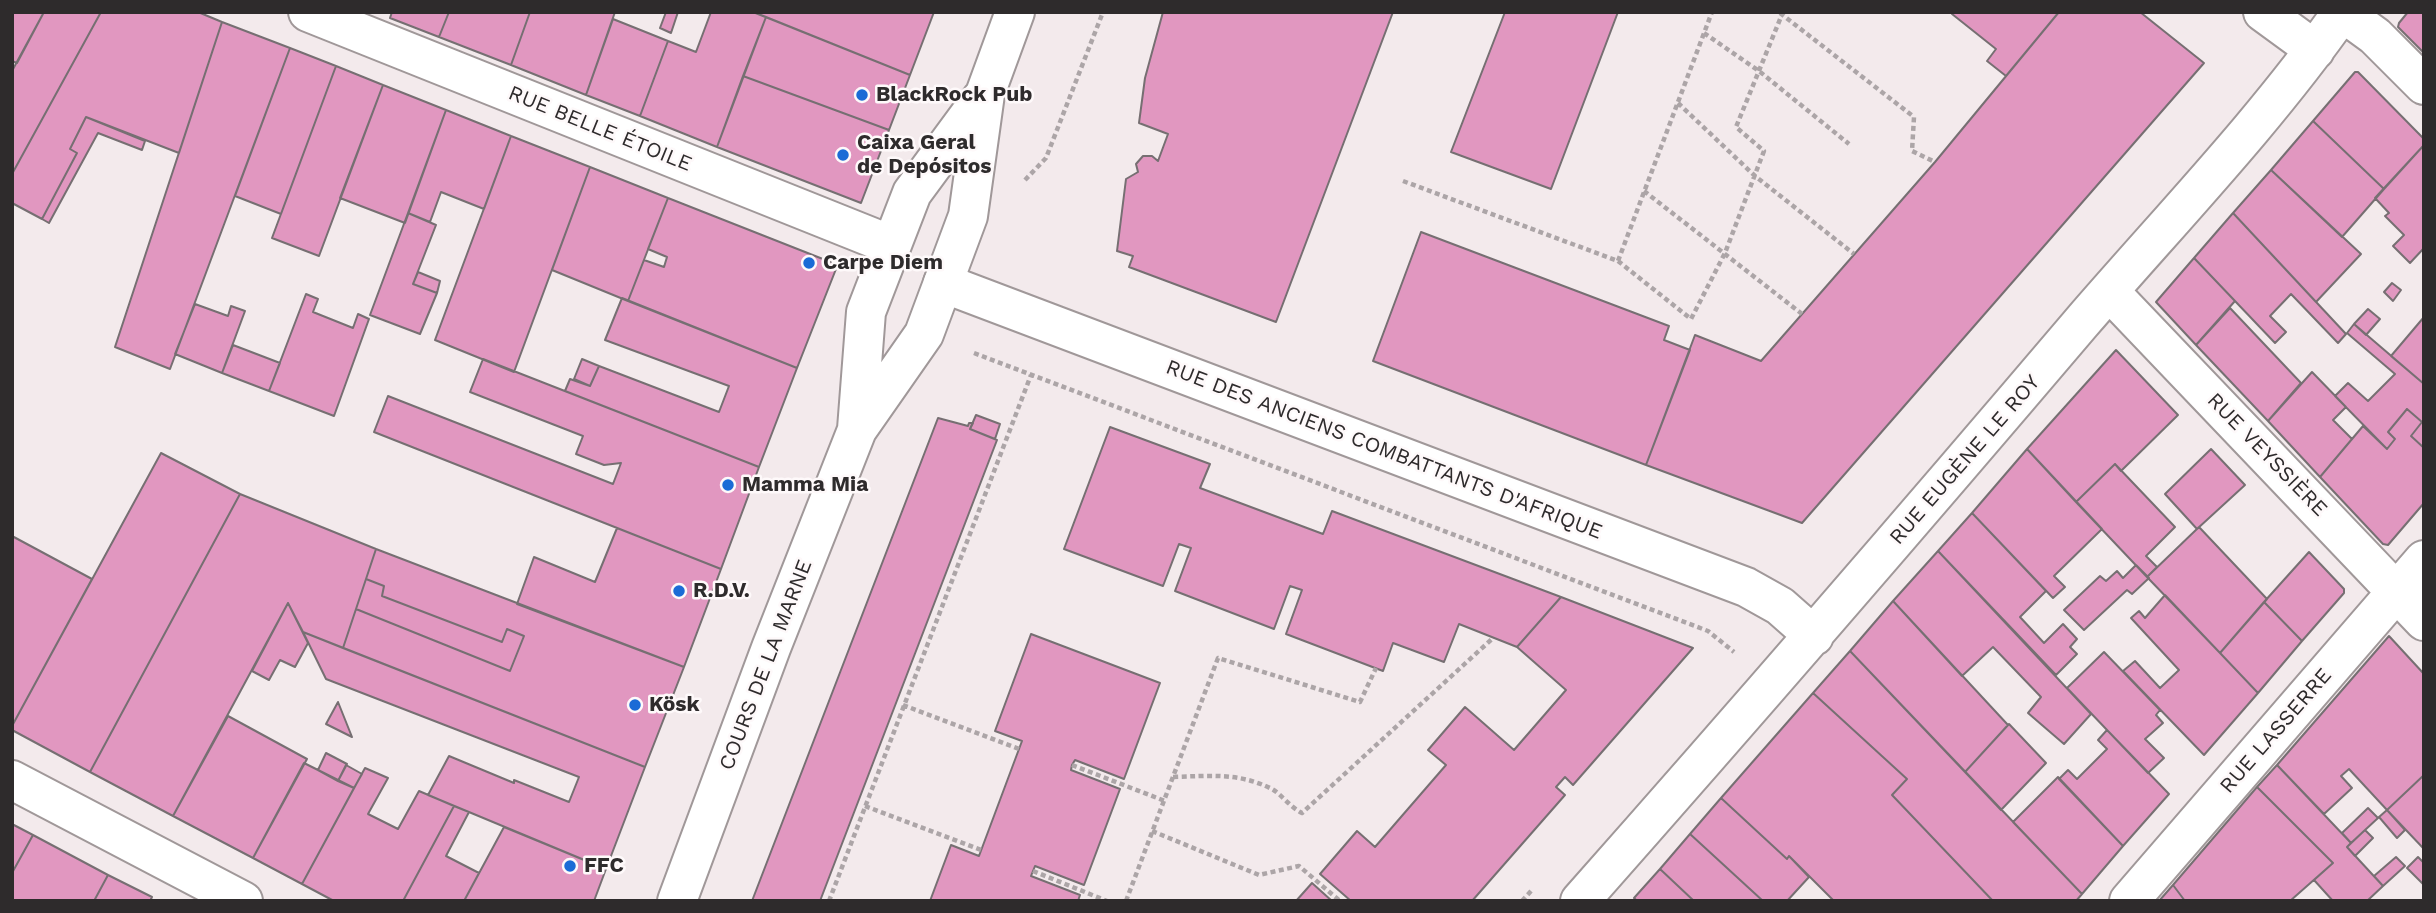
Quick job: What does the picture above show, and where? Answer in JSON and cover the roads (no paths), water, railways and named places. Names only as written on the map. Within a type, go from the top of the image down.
[{"type":"street","name":"RUE BELLE ÉTOILE","points":[[308,12],[891,245]]},
{"type":"street","name":"COURS DE LA MARNE","points":[[677,901],[771,648],[857,430],[924,334],[968,216],[985,93],[1015,12]]},
{"type":"street","points":[[2263,12],[2315,50]]},
{"type":"street","points":[[2342,12],[2375,36],[2424,85]]},
{"type":"street","name":"RUE EUGÈNE LE ROY","points":[[1580,901],[1814,636],[2109,290],[2270,107],[2342,12]]},
{"type":"street","name":"COURS DE LA MARNE","points":[[857,430],[866,312],[891,245],[912,193],[985,93]]},
{"type":"street","name":"RUE DES ANCIENS COMBATTANTS D'AFRIQUE","points":[[943,283],[1746,587],[1780,606],[1814,636]]},
{"type":"street","name":"RUE VEYSSIÈRE","points":[[2109,290],[2424,621]]},
{"type":"street","name":"RUE LASSERRE","points":[[2129,901],[2424,561]]},
{"type":"street","points":[[12,780],[243,901]]},
{"type":"place","name":"BlackRock Pub","points":[[862,95]]},
{"type":"place","name":"Caixa Geral de Depósitos","points":[[843,155]]},
{"type":"place","name":"Carpe Diem","points":[[809,263]]},
{"type":"place","name":"Mamma Mia","points":[[728,485]]},
{"type":"place","name":"R.D.V.","points":[[679,591]]},
{"type":"place","name":"Kösk","points":[[635,705]]},
{"type":"place","name":"FFC","points":[[570,866]]}]
